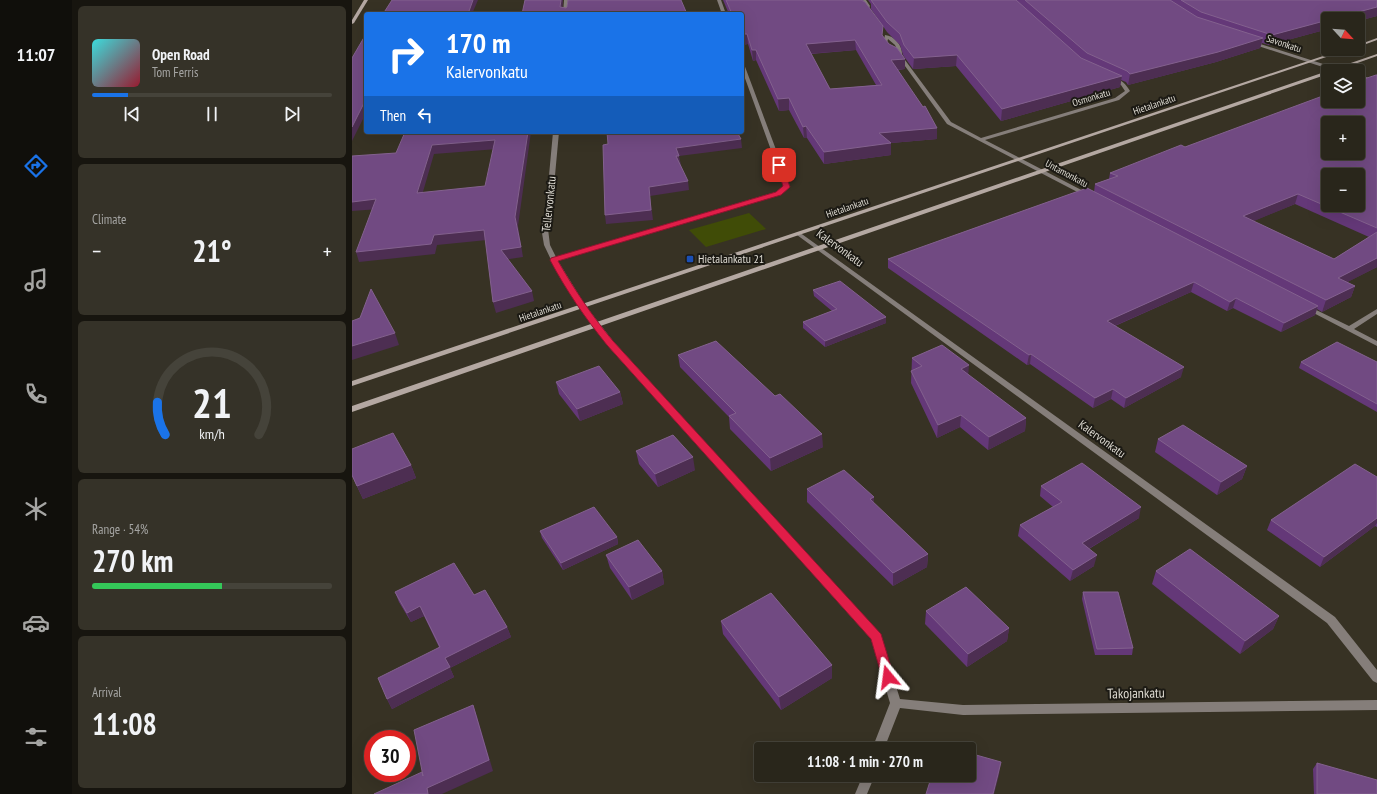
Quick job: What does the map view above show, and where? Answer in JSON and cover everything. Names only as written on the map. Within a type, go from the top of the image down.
[{"type":"main road","points":[[352,23],[366,0]]},
{"type":"main road","points":[[1365,43],[1377,39]]},
{"type":"main road","points":[[1353,64],[1377,55]]},
{"type":"main road","name":"Hietalankatu","points":[[352,384],[1328,56]]},
{"type":"main road","points":[[352,409],[1321,75]]},
{"type":"street","points":[[565,12],[566,0]]},
{"type":"street","points":[[718,0],[723,12]]},
{"type":"street","points":[[864,0],[868,6],[865,8],[871,15]]},
{"type":"street","name":"Untamonkatu","points":[[882,31],[886,36],[895,41],[901,50],[900,56]]},
{"type":"street","name":"Untamonkatu","points":[[886,36],[885,43],[892,52],[900,56],[949,123],[982,139],[1095,200]]},
{"type":"street","name":"Savonkatu","points":[[1247,41],[1321,66]]},
{"type":"street","points":[[554,260],[778,193],[787,187],[744,69]]},
{"type":"street","name":"Osmonkatu","points":[[982,139],[1117,99],[1128,92],[1123,84],[1110,78]]},
{"type":"street","points":[[1365,78],[1377,82]]},
{"type":"street","name":"Tellervonkatu","points":[[556,134],[549,208],[546,217],[545,239],[548,251],[566,283],[595,325],[876,637],[896,703]]},
{"type":"street","name":"Kalervonkatu","points":[[799,234],[1331,620],[1377,678]]},
{"type":"street","points":[[1300,304],[1377,344]]},
{"type":"street","points":[[1350,329],[1377,311]]},
{"type":"street","points":[[881,742],[896,703]]},
{"type":"street","name":"Takojankatu","points":[[896,703],[963,710],[1377,705]]},
{"type":"street","points":[[861,794],[865,782]]},
{"type":"green space","points":[[749,213],[766,229],[706,247],[689,230]]},
{"type":"building","points":[[392,0],[473,0],[469,12],[384,12]]},
{"type":"building","points":[[525,0],[561,0],[560,7],[566,8],[568,0],[681,0],[686,12],[522,12]]},
{"type":"building","points":[[726,0],[861,0],[865,2],[883,26],[882,35],[889,44],[897,48],[905,59],[891,60],[923,107],[925,106],[937,128],[879,133],[891,143],[824,152],[806,126],[803,127],[789,98],[778,99],[756,50],[752,50],[747,34],[744,34],[744,12],[731,12]],"holes":[[[855,40],[882,85],[830,89],[806,44]]]},
{"type":"building","points":[[871,0],[1016,0],[1081,58],[1122,76],[1002,109],[957,55],[914,58],[904,45],[900,34],[887,22]]},
{"type":"building","points":[[1025,0],[1170,0],[1197,17],[1263,38],[1218,52],[1130,74],[1127,71],[1087,53]]},
{"type":"building","points":[[1181,0],[1377,0],[1377,7],[1358,12],[1321,12],[1321,22],[1272,35],[1201,12]]},
{"type":"building","points":[[364,37],[364,103],[352,127],[352,58]]},
{"type":"building","points":[[1377,75],[1377,228],[1340,212],[1365,212],[1365,168],[1321,168],[1321,204],[1298,194],[1243,216],[1334,259],[1377,232],[1377,258],[1338,278],[1355,286],[1326,300],[1095,184],[1118,176],[1110,173],[1181,145],[1185,147],[1321,97],[1321,108],[1365,108],[1365,79]]},
{"type":"building","points":[[404,134],[528,134],[515,217],[521,247],[501,250],[532,291],[493,302],[484,230],[434,235],[431,244],[356,252],[376,199],[352,202],[352,156],[396,153]],"holes":[[[495,140],[485,186],[417,193],[432,145]]]},
{"type":"building","points":[[607,134],[738,134],[741,139],[676,148],[679,156],[676,156],[688,181],[649,187],[651,210],[605,215],[603,145],[608,144]]},
{"type":"building","points":[[1087,188],[1318,306],[1284,323],[1236,298],[1230,302],[1194,282],[1107,321],[1184,367],[1126,398],[1113,389],[1095,398],[888,259]]},
{"type":"building","points":[[840,281],[886,317],[825,341],[803,322],[837,309],[813,290]]},
{"type":"building","points":[[371,289],[395,333],[352,346],[352,321],[360,318]]},
{"type":"building","points":[[716,341],[775,396],[780,394],[822,434],[770,458],[729,416],[736,413],[678,355]]},
{"type":"building","points":[[1337,342],[1377,362],[1377,404],[1301,362]]},
{"type":"building","points":[[942,345],[969,365],[961,369],[1026,418],[989,437],[961,415],[938,425],[911,371],[922,366],[912,358]]},
{"type":"building","points":[[599,366],[620,392],[577,409],[556,382]]},
{"type":"building","points":[[1183,425],[1247,466],[1221,482],[1158,439]]},
{"type":"building","points":[[393,433],[411,465],[357,486],[352,475],[352,449]]},
{"type":"building","points":[[673,435],[693,457],[655,474],[636,451]]},
{"type":"building","points":[[1082,463],[1141,507],[1082,543],[1097,555],[1073,570],[1020,525],[1062,502],[1041,486]]},
{"type":"building","points":[[1355,464],[1377,477],[1377,518],[1324,557],[1271,520]]},
{"type":"building","points":[[844,470],[874,497],[870,499],[928,554],[893,573],[807,489]]},
{"type":"building","points":[[594,507],[617,537],[561,563],[540,531]]},
{"type":"building","points":[[638,540],[662,571],[629,587],[606,555]]},
{"type":"building","points":[[1190,549],[1279,616],[1245,641],[1156,571]]},
{"type":"building","points":[[454,563],[474,595],[485,590],[507,627],[445,658],[450,667],[387,699],[378,678],[440,647],[420,606],[407,613],[395,592]]},
{"type":"building","points":[[966,587],[1009,628],[968,654],[926,611]]},
{"type":"building","points":[[1083,592],[1118,592],[1133,648],[1097,649]]},
{"type":"building","points":[[771,593],[832,665],[779,697],[721,621]]},
{"type":"building","points":[[473,705],[489,760],[427,788],[428,794],[374,794],[400,782],[416,782],[416,775],[422,772],[423,776],[416,740],[416,730],[414,730]]},
{"type":"building","points":[[976,755],[1001,762],[993,794],[926,794],[930,782],[976,782]]},
{"type":"building","points":[[1317,763],[1377,780],[1377,794],[1317,794]]},
{"type":"place","name":"Hietalankatu 21","points":[[690,259]]},
{"type":"route","points":[[779,165],[787,187],[778,193],[554,260],[566,283],[595,325],[610,343],[876,637],[888,677]]}]
